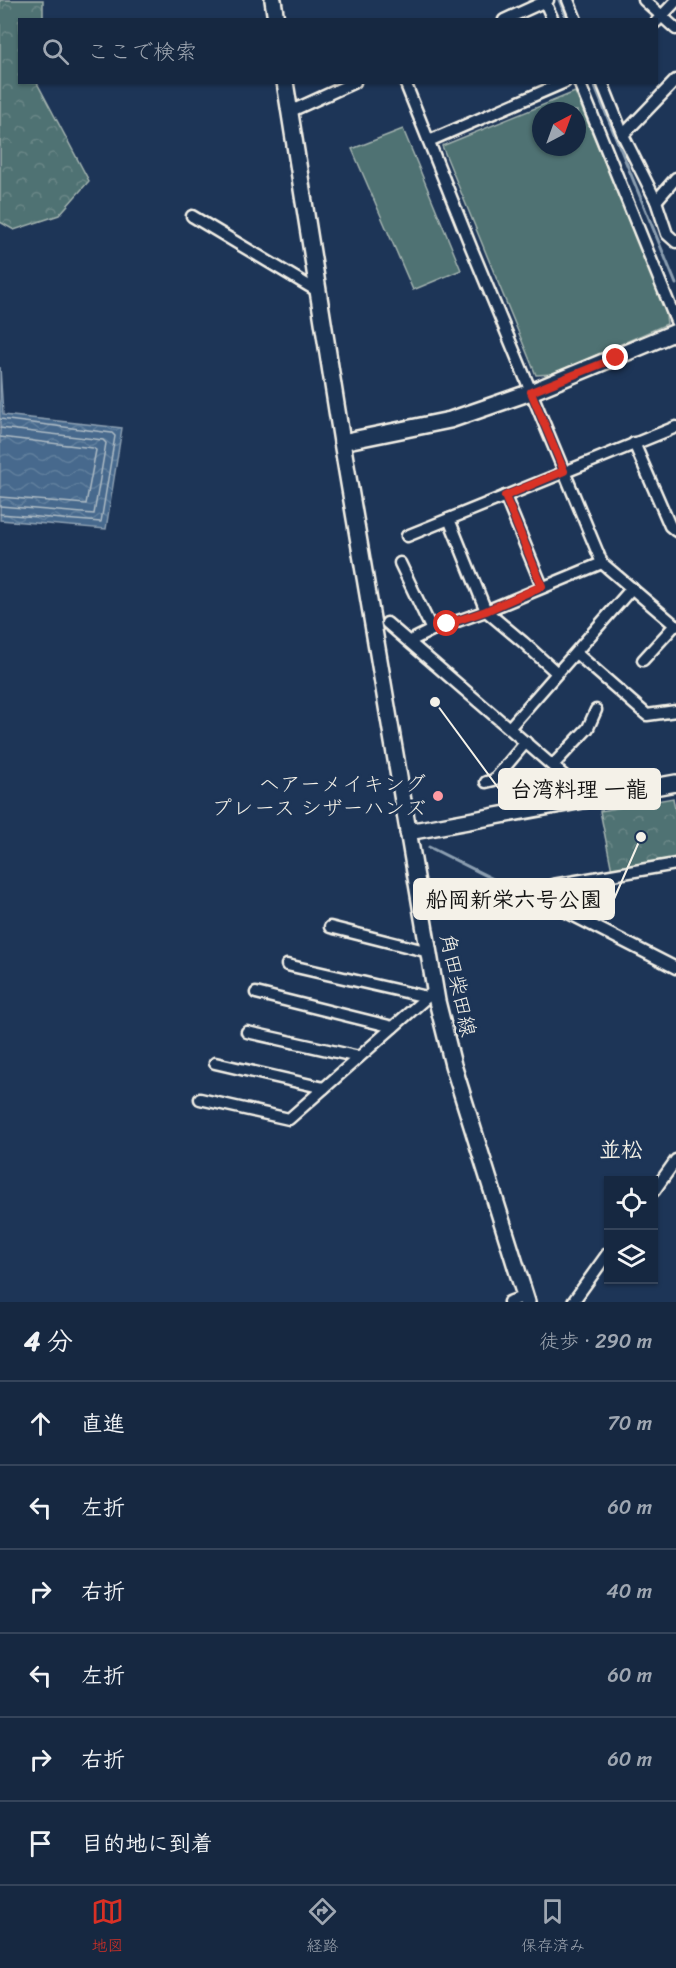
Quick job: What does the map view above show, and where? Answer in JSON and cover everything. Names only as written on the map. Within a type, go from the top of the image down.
[{"type":"street","points":[[273,0],[276,18]]},
{"type":"street","points":[[568,0],[575,18]]},
{"type":"street","points":[[644,0],[659,19],[676,29]]},
{"type":"street","points":[[509,18],[547,1],[552,18]]},
{"type":"street","points":[[659,19],[676,1]]},
{"type":"street","points":[[623,135],[676,80]]},
{"type":"street","name":"角田柴田線","points":[[285,84],[342,442],[429,952],[431,994],[526,1299]]},
{"type":"street","points":[[289,112],[351,84]]},
{"type":"street","points":[[406,84],[602,563],[675,626],[643,660]]},
{"type":"street","points":[[429,141],[560,84]]},
{"type":"street","points":[[580,84],[676,321]]},
{"type":"street","points":[[603,84],[623,135],[656,201],[667,234],[676,242]]},
{"type":"street","points":[[656,201],[676,178]]},
{"type":"street","points":[[192,216],[319,292]]},
{"type":"street","points":[[342,442],[450,420],[531,392],[676,332]]},
{"type":"street","points":[[407,536],[676,427]]},
{"type":"street","points":[[634,443],[670,526],[676,531]]},
{"type":"street","points":[[505,496],[542,586]]},
{"type":"street","points":[[449,519],[486,611],[557,673]]},
{"type":"street","points":[[400,563],[432,630]]},
{"type":"street","points":[[410,641],[432,630],[486,611],[602,563]]},
{"type":"street","points":[[510,727],[632,588]]},
{"type":"street","points":[[387,623],[591,799]]},
{"type":"street","points":[[576,653],[647,715],[676,711]]},
{"type":"street","points":[[553,765],[588,728],[596,710]]},
{"type":"street","points":[[486,782],[494,780],[526,742]]},
{"type":"street","points":[[408,832],[676,783]]},
{"type":"street","points":[[675,965],[541,899],[553,885],[676,864]]},
{"type":"street","points":[[330,927],[429,952]]},
{"type":"street","points":[[287,965],[431,994]]},
{"type":"street","points":[[256,993],[393,1027]]},
{"type":"street","points":[[200,1099],[289,1119],[431,994]]},
{"type":"street","points":[[247,1032],[359,1057]]},
{"type":"street","points":[[215,1063],[324,1088]]},
{"type":"street","points":[[658,1185],[676,1160]]},
{"type":"street","points":[[573,1302],[604,1260]]},
{"type":"street","points":[[509,1302],[526,1299]]},
{"type":"green space","points":[[0,0],[43,0],[43,18],[18,18],[18,84],[38,84],[89,181],[59,215],[14,230],[0,222]]},
{"type":"green space","points":[[575,92],[579,102],[550,102]]},
{"type":"green space","points":[[532,109],[532,156],[586,156],[586,118],[665,307],[667,324],[553,374],[536,375],[442,146]]},
{"type":"green space","points":[[403,129],[461,270],[413,290],[352,149]]},
{"type":"green space","points":[[673,798],[676,814],[676,860],[612,871],[600,811]]},
{"type":"water","points":[[0,367],[3,415],[122,428],[106,529],[0,520]]},
{"type":"waterway","points":[[559,0],[566,18]]},
{"type":"waterway","points":[[594,84],[676,284]]},
{"type":"waterway","points":[[429,847],[533,899]]},
{"type":"place","name":"台湾料理 一龍","points":[[435,702]]},
{"type":"place","name":"ヘアーメイキング プレース シザーハンズ","points":[[438,796]]},
{"type":"place","name":"船岡新栄六号公園","points":[[641,837]]},
{"type":"district","name":"並松","points":[[621,1149]]},
{"type":"route","points":[[447,624],[486,611],[542,586],[505,496],[564,471],[531,392],[616,358]]}]
